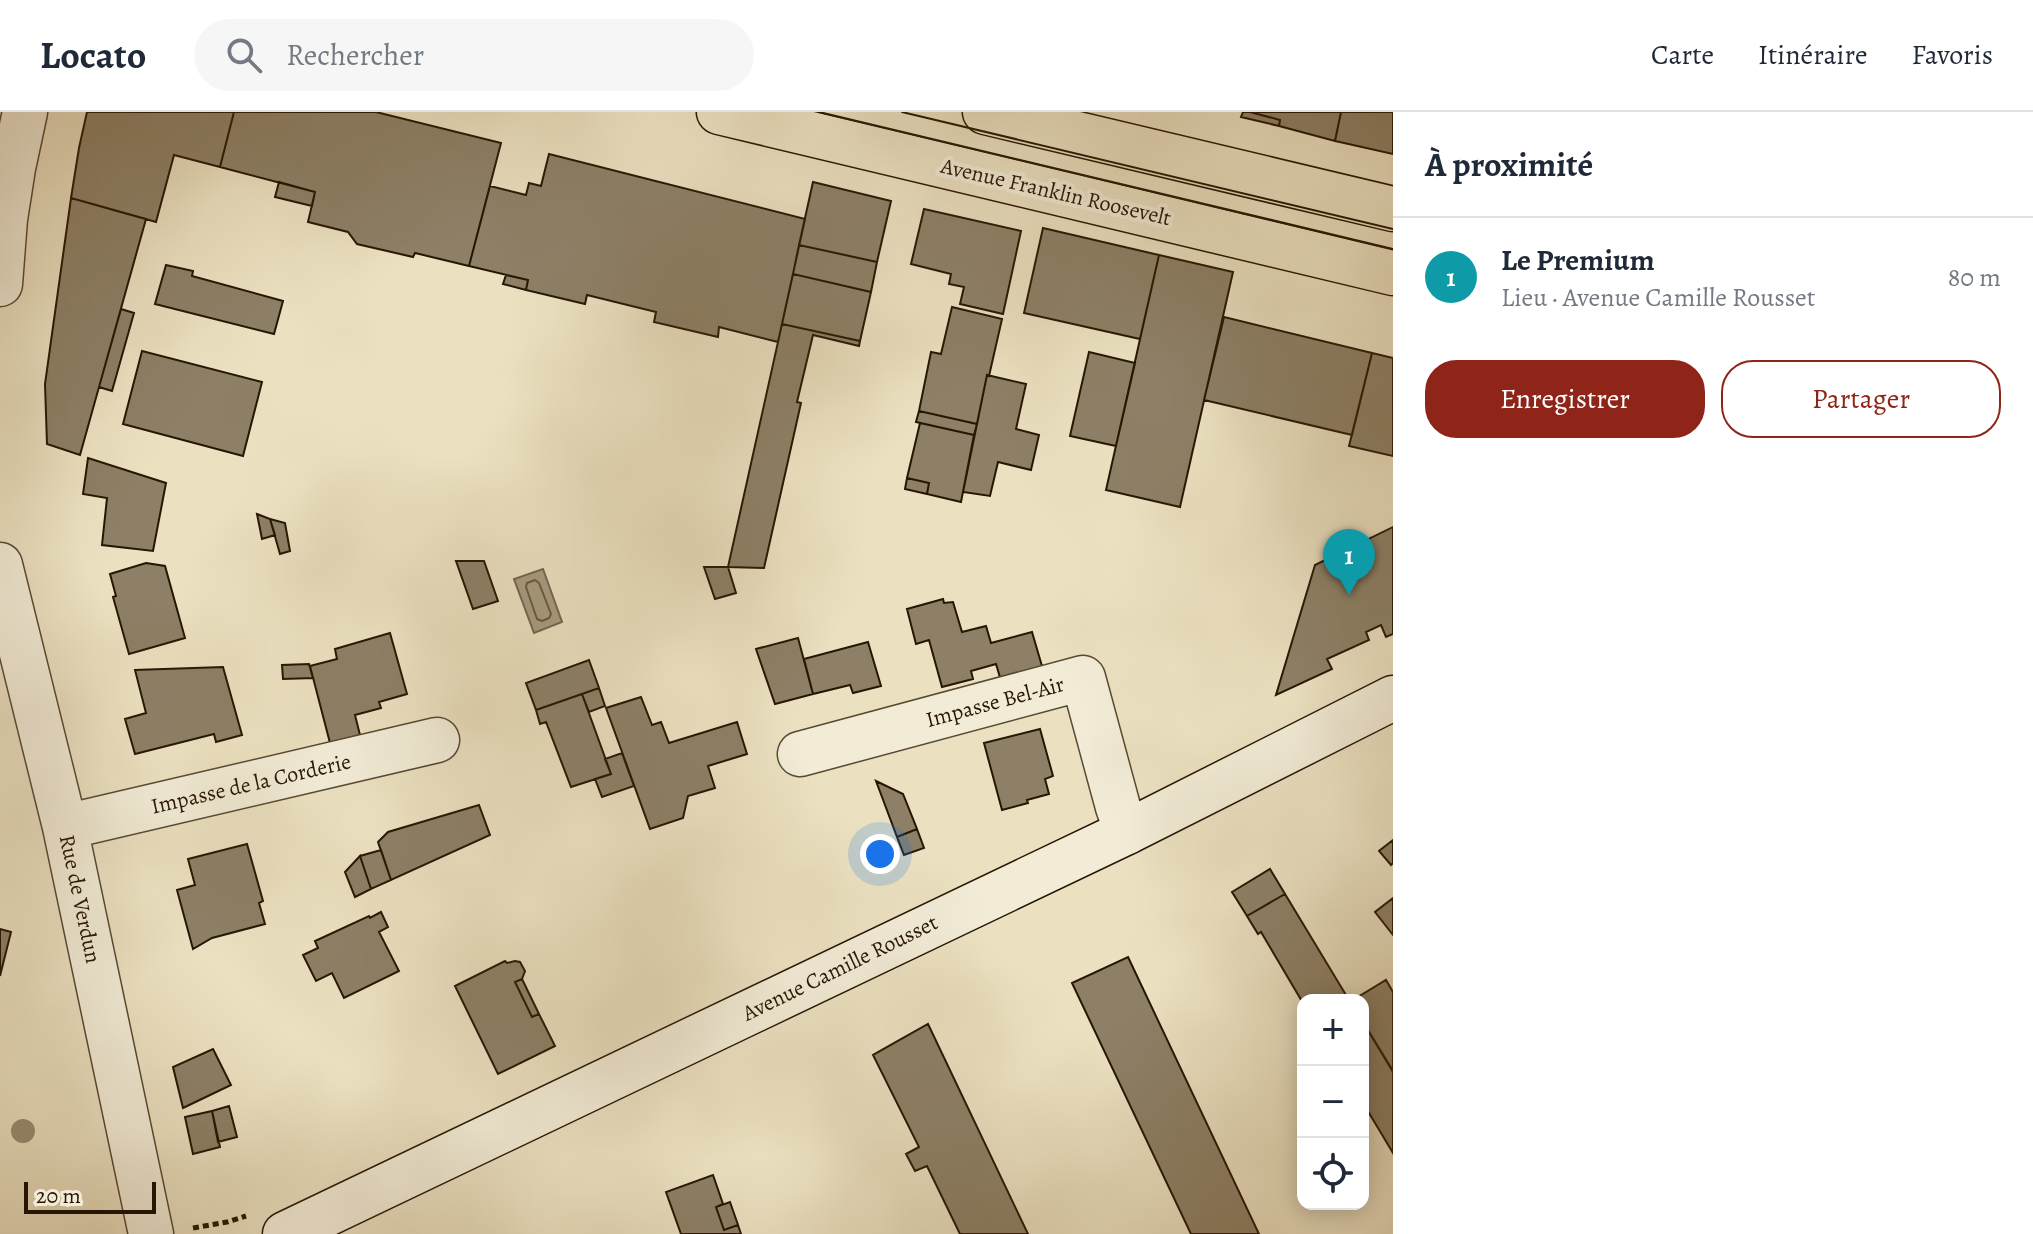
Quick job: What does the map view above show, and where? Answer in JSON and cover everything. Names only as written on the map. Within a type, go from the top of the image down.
[{"type":"main road","name":"Avenue Franklin Roosevelt","points":[[719,112],[1393,273]]},
{"type":"main road","points":[[1006,114],[1393,209]]},
{"type":"street","points":[[0,284],[5,219],[25,112]]},
{"type":"street","name":"Rue de Verdun","points":[[0,565],[65,827],[151,1234]]},
{"type":"street","name":"Impasse Bel-Air","points":[[800,754],[1083,678],[1127,832]]},
{"type":"street","name":"Avenue Camille Rousset","points":[[285,1234],[1127,832],[1393,698]]},
{"type":"street","name":"Impasse de la Corderie","points":[[65,827],[437,740]]},
{"type":"water","points":[[543,569],[562,622],[534,633],[514,579]]},
{"type":"building","points":[[87,112],[234,112],[220,167],[174,155],[156,222],[71,198]]},
{"type":"building","points":[[234,112],[376,112],[501,143],[469,266],[357,244],[348,232],[308,222],[315,192],[220,167]]},
{"type":"building","points":[[1243,112],[1280,120],[1279,126],[1241,117]]},
{"type":"building","points":[[1250,112],[1341,112],[1335,141],[1279,126],[1280,120]]},
{"type":"building","points":[[1341,112],[1393,112],[1393,154],[1335,141]]},
{"type":"building","points":[[549,154],[805,219],[778,342],[719,327],[718,337],[654,322],[656,312],[587,295],[585,304],[526,290],[528,280],[469,266],[490,186],[526,195],[529,183],[541,186]]},
{"type":"building","points":[[279,182],[315,192],[312,206],[275,197]]},
{"type":"building","points":[[813,182],[891,201],[877,262],[799,245]]},
{"type":"building","points":[[71,198],[146,219],[80,455],[47,444],[45,384]]},
{"type":"building","points":[[924,209],[1021,231],[1003,314],[960,304],[964,287],[949,284],[951,274],[911,264]]},
{"type":"building","points":[[1043,228],[1159,255],[1140,339],[1024,313]]},
{"type":"building","points":[[799,245],[877,262],[871,292],[793,274]]},
{"type":"building","points":[[1159,255],[1233,272],[1180,507],[1106,490]]},
{"type":"building","points":[[166,265],[193,271],[192,276],[283,301],[274,334],[155,304]]},
{"type":"building","points":[[793,274],[871,292],[860,341],[782,324]]},
{"type":"building","points":[[506,275],[528,280],[526,290],[503,284]]},
{"type":"building","points":[[952,307],[1002,319],[977,424],[919,411],[931,352],[941,354]]},
{"type":"building","points":[[121,309],[134,313],[112,391],[99,387]]},
{"type":"building","points":[[1224,317],[1372,353],[1352,435],[1204,400]]},
{"type":"building","points":[[782,324],[860,341],[859,346],[813,335],[764,568],[728,567]]},
{"type":"building","points":[[142,351],[262,382],[243,456],[123,424]]},
{"type":"building","points":[[1089,352],[1135,363],[1116,446],[1070,436]]},
{"type":"building","points":[[1372,353],[1393,358],[1393,456],[1349,446]]},
{"type":"building","points":[[987,375],[1026,384],[1016,429],[1039,435],[1031,470],[998,462],[990,496],[963,492]]},
{"type":"building","points":[[919,411],[977,424],[974,435],[916,422]]},
{"type":"building","points":[[920,423],[974,435],[961,502],[927,494],[929,483],[907,478]]},
{"type":"building","points":[[88,458],[166,483],[153,551],[102,545],[107,498],[83,494]]},
{"type":"building","points":[[907,478],[929,483],[927,494],[905,489]]},
{"type":"building","points":[[257,514],[270,519],[275,535],[262,539]]},
{"type":"building","points":[[270,519],[285,523],[290,551],[280,554]]},
{"type":"building","points":[[1393,527],[1393,634],[1386,637],[1381,625],[1366,632],[1369,640],[1327,659],[1332,669],[1276,695],[1315,565]]},
{"type":"building","points":[[456,561],[484,561],[498,601],[473,609]]},
{"type":"building","points":[[146,563],[165,566],[185,638],[129,654],[110,574]]},
{"type":"building","points":[[704,567],[728,567],[736,593],[715,599]]},
{"type":"building","points":[[943,599],[944,603],[953,602],[962,632],[986,626],[991,643],[1032,632],[1044,673],[1002,684],[996,664],[971,671],[973,679],[942,687],[929,640],[916,644],[907,609]]},
{"type":"building","points":[[390,633],[407,694],[379,702],[381,708],[355,715],[360,735],[330,743],[310,666],[337,659],[335,649]]},
{"type":"building","points":[[798,638],[813,694],[775,704],[756,649]]},
{"type":"building","points":[[868,642],[881,686],[853,693],[850,685],[813,694],[804,659]]},
{"type":"building","points":[[589,660],[599,688],[536,710],[526,683]]},
{"type":"building","points":[[309,664],[313,678],[283,679],[282,665]]},
{"type":"building","points":[[223,667],[242,735],[216,742],[214,734],[135,754],[125,719],[146,713],[135,670]]},
{"type":"building","points":[[599,688],[605,706],[589,712],[582,694]]},
{"type":"building","points":[[582,694],[611,774],[571,787],[546,722],[540,724],[536,710]]},
{"type":"building","points":[[641,697],[652,725],[661,722],[669,743],[737,722],[747,754],[708,766],[715,788],[688,796],[683,818],[650,829],[606,708]]},
{"type":"building","points":[[1040,729],[1053,776],[1045,779],[1049,794],[1002,810],[984,743]]},
{"type":"building","points":[[622,753],[634,786],[602,797],[595,779],[611,774],[605,759]]},
{"type":"building","points":[[876,781],[903,794],[917,829],[897,837]]},
{"type":"building","points":[[479,805],[490,835],[391,880],[378,842],[388,832]]},
{"type":"building","points":[[917,829],[924,848],[904,855],[897,837]]},
{"type":"building","points":[[1393,840],[1393,863],[1391,865],[1379,851]]},
{"type":"building","points":[[247,844],[263,901],[259,903],[265,924],[212,938],[193,949],[177,890],[195,885],[188,859]]},
{"type":"building","points":[[381,850],[391,880],[371,889],[360,856]]},
{"type":"building","points":[[360,856],[371,889],[355,897],[345,872]]},
{"type":"building","points":[[1270,869],[1285,894],[1247,916],[1232,892]]},
{"type":"building","points":[[1285,894],[1345,994],[1298,994],[1261,932],[1258,934],[1247,916]]},
{"type":"building","points":[[1393,898],[1393,935],[1375,912]]},
{"type":"building","points":[[381,912],[388,927],[379,932],[399,971],[344,998],[332,973],[316,981],[303,955],[318,948],[315,941]]},
{"type":"building","points":[[0,929],[11,932],[0,976]]},
{"type":"building","points":[[1128,957],[1259,1234],[1191,1234],[1072,983]]},
{"type":"building","points":[[505,961],[520,962],[525,971],[522,979],[515,982],[532,1017],[539,1014],[555,1046],[498,1074],[455,986]]},
{"type":"building","points":[[522,979],[539,1014],[532,1017],[515,982]]},
{"type":"building","points":[[1386,980],[1393,992],[1393,1071],[1369,1032],[1369,994],[1363,994]]},
{"type":"building","points":[[928,1024],[1028,1234],[960,1234],[927,1166],[915,1171],[906,1154],[919,1147],[873,1055]]},
{"type":"building","points":[[1369,1032],[1393,1072],[1393,1153],[1369,1113]]},
{"type":"building","points":[[213,1049],[231,1085],[183,1108],[173,1067]]},
{"type":"building","points":[[229,1106],[237,1137],[218,1142],[212,1111]]},
{"type":"building","points":[[212,1111],[220,1147],[193,1154],[185,1117]]},
{"type":"building","points":[[713,1175],[723,1204],[716,1207],[724,1230],[738,1225],[741,1234],[681,1234],[666,1192]]},
{"type":"building","points":[[730,1202],[738,1225],[724,1230],[716,1207]]},
{"type":"tram line","points":[[819,112],[1393,249]]},
{"type":"tram line","points":[[902,112],[1393,229]]},
{"type":"place","name":"Le Premium","points":[[1349,595]]}]
